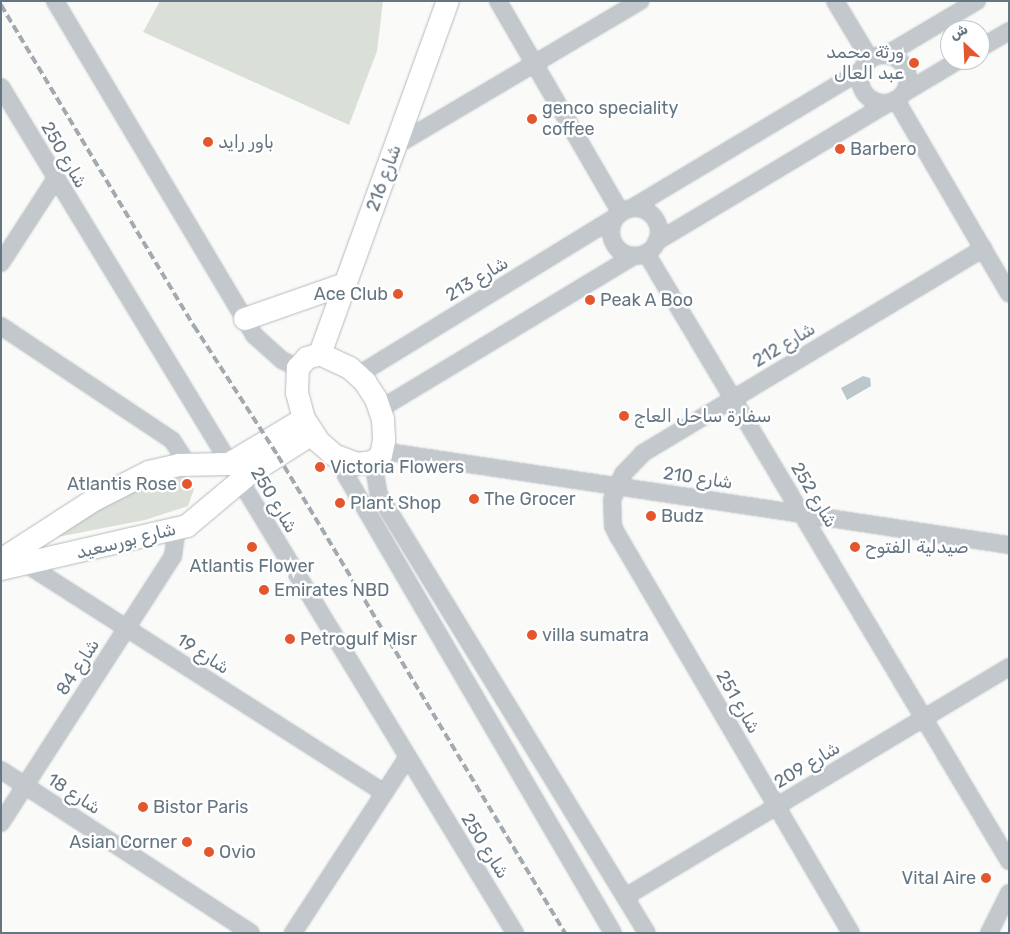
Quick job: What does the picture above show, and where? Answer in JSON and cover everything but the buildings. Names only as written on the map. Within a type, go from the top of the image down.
[{"type":"main road","name":"شارع 216","points":[[320,354],[448,1]]},
{"type":"main road","points":[[244,319],[346,284]]},
{"type":"main road","points":[[320,354],[358,375],[372,391],[380,409],[384,430],[377,457],[357,464],[334,455],[308,427],[296,393],[298,368],[307,358],[320,354]]},
{"type":"main road","name":"شارع بورسعيد","points":[[9,559],[177,529],[205,514],[234,473],[240,460],[308,427]]},
{"type":"main road","name":"شارع بورسعيد","points":[[9,559],[122,485],[149,472],[188,465],[234,473]]},
{"type":"street","points":[[54,1],[244,319],[267,348],[298,368]]},
{"type":"street","points":[[498,1],[622,213]]},
{"type":"street","points":[[395,146],[640,1]]},
{"type":"street","points":[[835,1],[865,65],[860,83],[865,95],[876,102],[896,98],[908,81],[906,68],[898,59],[886,55]]},
{"type":"street","points":[[865,65],[886,55],[977,1]]},
{"type":"street","points":[[990,42],[1009,31]]},
{"type":"street","name":"شارع 213","points":[[358,375],[865,65]]},
{"type":"street","points":[[380,409],[942,70]]},
{"type":"street","name":"شارع 250","points":[[1,87],[55,180],[515,933]]},
{"type":"street","points":[[896,98],[1009,294]]},
{"type":"street","points":[[1,263],[55,180]]},
{"type":"street","points":[[622,213],[645,211],[655,221],[645,251]]},
{"type":"street","points":[[622,213],[611,239],[620,251],[645,251]]},
{"type":"street","name":"شارع 212","points":[[617,487],[623,474],[643,453],[983,250]]},
{"type":"street","name":"شارع 252","points":[[645,251],[1009,861]]},
{"type":"street","points":[[1,326],[166,436],[182,452],[188,465]]},
{"type":"street","points":[[334,455],[613,933]]},
{"type":"street","points":[[377,457],[379,495],[647,933]]},
{"type":"street","name":"شارع 210","points":[[377,457],[617,487],[1009,545]]},
{"type":"street","name":"شارع 251","points":[[617,487],[611,513],[619,538],[852,933]]},
{"type":"street","name":"شارع 84","points":[[1,823],[173,556],[177,529]]},
{"type":"street","name":"شارع 19","points":[[9,559],[126,629],[384,793]]},
{"type":"street","name":"شارع 209","points":[[625,897],[1009,668]]},
{"type":"street","points":[[293,933],[407,758]]},
{"type":"street","name":"شارع 18","points":[[1,770],[251,933]]},
{"type":"street","points":[[989,933],[1009,893]]},
{"type":"shaded area","points":[[160,1],[383,1],[377,51],[349,125],[143,32]]},
{"type":"shaded area","points":[[863,376],[870,378],[871,386],[847,400],[841,388]]},
{"type":"shaded area","points":[[170,472],[188,477],[194,489],[188,506],[145,520],[52,538],[136,485]]},
{"type":"railway","points":[[1,5],[194,326],[278,456],[565,933]]},
{"type":"place","name":"ورثة محمد عبد العال","points":[[914,63]]},
{"type":"place","name":"genco speciality coffee","points":[[532,119]]},
{"type":"place","name":"باور رايد","points":[[208,142]]},
{"type":"place","name":"Barbero","points":[[840,149]]},
{"type":"place","name":"Ace Club","points":[[398,294]]},
{"type":"place","name":"Peak A Boo","points":[[590,300]]},
{"type":"place","name":"سفارة ساحل العاج","points":[[624,416]]},
{"type":"place","name":"Victoria Flowers","points":[[320,467]]},
{"type":"place","name":"Atlantis Rose","points":[[187,484]]},
{"type":"place","name":"The Grocer","points":[[474,499]]},
{"type":"place","name":"Plant Shop","points":[[340,503]]},
{"type":"place","name":"Budz","points":[[651,516]]},
{"type":"place","name":"Atlantis Flower","points":[[252,547]]},
{"type":"place","name":"صيدلية الفتوح","points":[[855,547]]},
{"type":"place","name":"Emirates NBD","points":[[264,590]]},
{"type":"place","name":"villa sumatra","points":[[532,635]]},
{"type":"place","name":"Petrogulf Misr","points":[[290,639]]},
{"type":"place","name":"Bistor Paris","points":[[143,807]]},
{"type":"place","name":"Asian Corner","points":[[187,842]]},
{"type":"place","name":"Ovio","points":[[209,852]]},
{"type":"place","name":"Vital Aire","points":[[986,878]]}]
